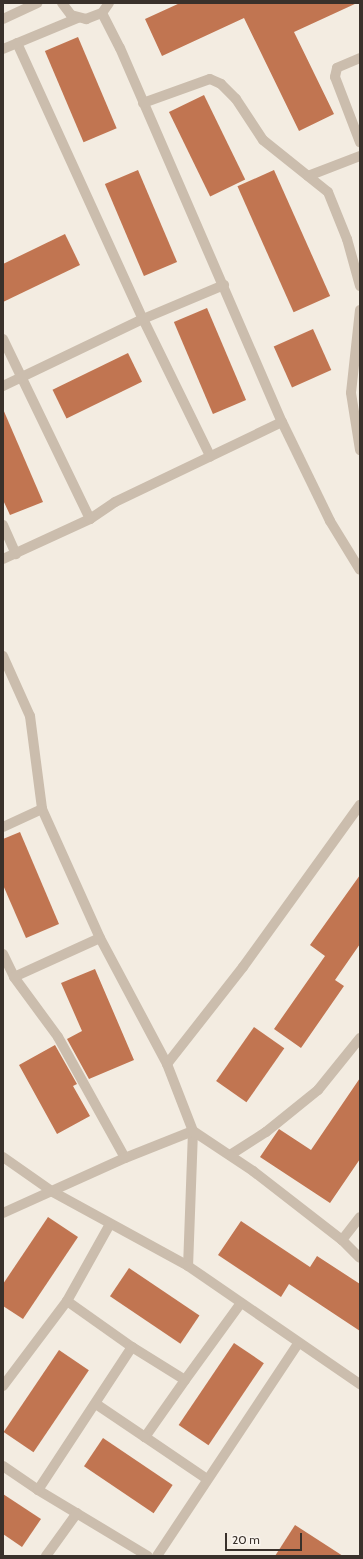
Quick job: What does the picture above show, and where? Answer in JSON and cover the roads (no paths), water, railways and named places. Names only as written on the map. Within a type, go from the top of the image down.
[{"type":"street","points":[[3,19],[38,3]]},
{"type":"street","points":[[62,3],[71,15],[86,19],[108,7],[120,48],[143,104],[224,285],[282,422],[330,521],[360,570]]},
{"type":"street","points":[[3,49],[78,18]]},
{"type":"street","points":[[17,43],[143,319],[210,456]]},
{"type":"street","points":[[360,58],[337,68],[335,77],[360,142]]},
{"type":"street","points":[[143,104],[210,78],[221,84],[236,99],[262,140],[328,192],[356,260],[360,286]]},
{"type":"street","points":[[308,176],[360,156]]},
{"type":"street","points":[[3,386],[143,319],[224,285]]},
{"type":"street","points":[[360,310],[357,362],[351,393],[352,414],[360,450]]},
{"type":"street","points":[[3,339],[90,519]]},
{"type":"street","points":[[3,559],[90,519],[116,502],[282,422]]},
{"type":"street","points":[[3,525],[16,554]]},
{"type":"street","points":[[3,656],[30,716],[42,809],[100,938],[167,1064],[193,1131],[188,1266]]},
{"type":"street","points":[[167,1064],[243,967],[360,805]]},
{"type":"street","points":[[3,827],[42,809]]},
{"type":"street","points":[[14,977],[100,938]]},
{"type":"street","points":[[3,954],[14,977],[58,1037],[125,1158]]},
{"type":"street","points":[[230,1155],[266,1132],[318,1090],[360,1038]]},
{"type":"street","points":[[3,1213],[53,1192],[125,1158],[193,1131]]},
{"type":"street","points":[[193,1131],[230,1155],[342,1240],[360,1258]]},
{"type":"street","points":[[3,1157],[53,1192],[188,1266],[298,1344],[360,1384]]},
{"type":"street","points":[[342,1240],[360,1217]]},
{"type":"street","points":[[3,1386],[67,1302],[110,1224]]},
{"type":"street","points":[[67,1302],[132,1347],[185,1380]]},
{"type":"street","points":[[145,1438],[241,1303]]},
{"type":"street","points":[[157,1556],[298,1344]]},
{"type":"street","points":[[38,1490],[96,1404],[132,1347]]},
{"type":"street","points":[[96,1404],[207,1479]]},
{"type":"street","points":[[3,1466],[38,1490],[148,1556]]},
{"type":"street","points":[[46,1556],[77,1513]]}]
